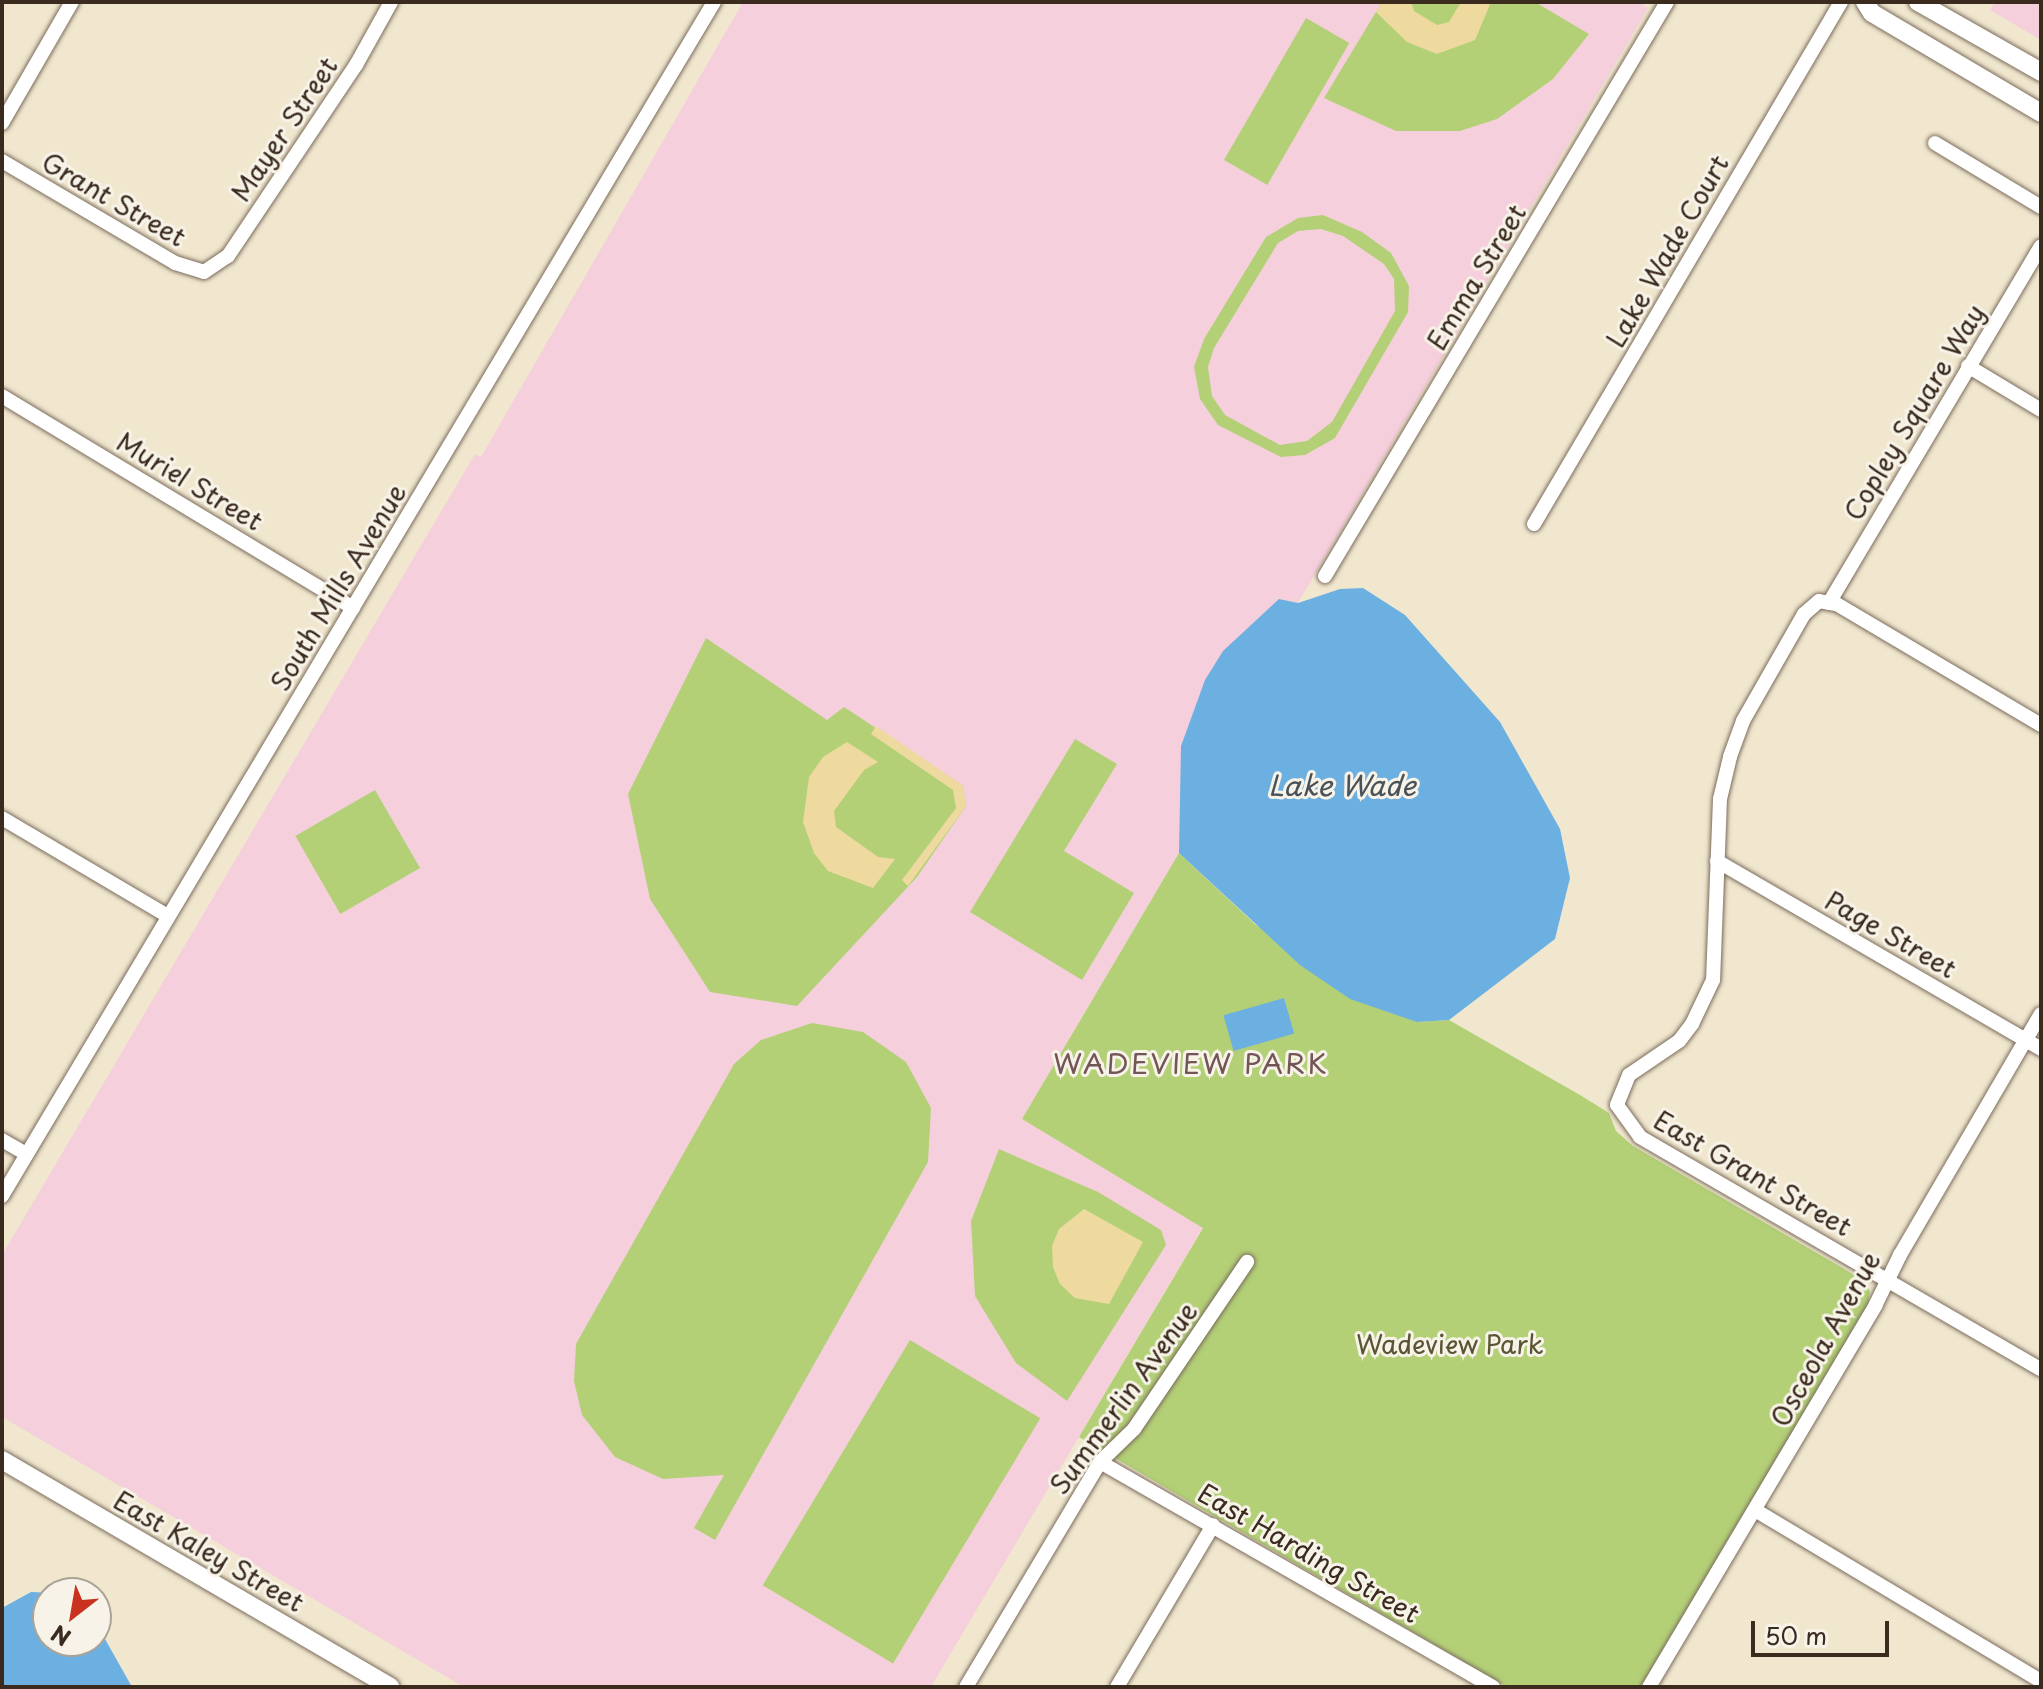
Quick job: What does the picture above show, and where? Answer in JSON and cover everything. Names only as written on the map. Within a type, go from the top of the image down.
[{"type":"street","points":[[2,123],[72,2]]},
{"type":"street","name":"Mayer Street","points":[[204,272],[228,256],[356,65],[391,2]]},
{"type":"street","name":"South Mills Avenue","points":[[2,1196],[714,2]]},
{"type":"street","name":"Emma Street","points":[[1325,576],[1667,2]]},
{"type":"street","name":"Lake Wade Court","points":[[1534,524],[1841,2]]},
{"type":"street","points":[[1865,2],[1872,13],[2041,113]]},
{"type":"street","points":[[1918,2],[2041,72]]},
{"type":"street","points":[[1935,143],[2041,207]]},
{"type":"street","name":"Grant Street","points":[[2,161],[175,263],[204,272]]},
{"type":"street","name":"Copley Square Way","points":[[1824,602],[2041,246]]},
{"type":"street","points":[[1968,366],[2041,410]]},
{"type":"street","name":"Muriel Street","points":[[2,396],[353,608]]},
{"type":"street","points":[[1717,861],[1720,799],[1743,721],[1804,614],[1824,602],[2041,725]]},
{"type":"street","points":[[2,818],[168,916]]},
{"type":"street","name":"Page Street","points":[[1717,861],[2041,1049]]},
{"type":"street","name":"East Grant Street","points":[[1717,861],[1716,961],[1703,1005],[1679,1041],[1629,1075],[1617,1105],[1640,1137],[2041,1369]]},
{"type":"street","name":"Osceola Avenue","points":[[1649,1687],[1755,1510],[2041,1014]]},
{"type":"street","points":[[2,1140],[26,1154]]},
{"type":"street","name":"Summerlin Avenue","points":[[966,1687],[1100,1462],[1134,1429],[1247,1262]]},
{"type":"street","name":"East Kaley Street","points":[[2,1460],[390,1687]]},
{"type":"street","name":"East Harding Street","points":[[1100,1462],[1493,1687]]},
{"type":"street","points":[[1755,1510],[2041,1681]]},
{"type":"street","points":[[1117,1687],[1213,1525]]},
{"type":"shaded area","points":[[743,2],[1639,2],[1648,8],[1298,603],[1279,599],[1182,808],[1179,853],[1022,1119],[1203,1227],[931,1687],[464,1687],[2,1417],[2,1255],[475,454],[481,457]]},
{"type":"shaded area","points":[[1995,2],[2041,2],[2041,40],[1990,10]]},
{"type":"green space","points":[[1382,2],[1535,2],[1589,34],[1553,79],[1497,119],[1460,131],[1396,131],[1324,98]]},
{"type":"green space","points":[[1306,18],[1349,43],[1267,185],[1224,160]]},
{"type":"green space","points":[[1323,215],[1362,232],[1391,253],[1409,286],[1408,312],[1335,438],[1305,455],[1281,457],[1218,425],[1200,399],[1194,367],[1204,339],[1266,237],[1298,218]],"holes":[[[1321,229],[1343,236],[1384,264],[1394,279],[1395,311],[1332,422],[1307,441],[1280,445],[1225,415],[1212,396],[1208,367],[1214,348],[1278,243],[1298,231]]]},
{"type":"green space","points":[[706,638],[827,720],[844,707],[962,785],[966,806],[917,877],[797,1006],[710,992],[650,899],[628,794]]},
{"type":"green space","points":[[1075,739],[1117,764],[1064,851],[1134,893],[1082,980],[970,912]]},
{"type":"green space","points":[[375,790],[420,868],[340,914],[295,836]]},
{"type":"green space","name":"Wadeview Park","points":[[1179,853],[1256,925],[1417,1022],[1449,1020],[1580,1095],[1609,1113],[1616,1131],[1633,1146],[1865,1281],[1870,1292],[1868,1304],[1642,1687],[1507,1687],[1079,1437],[1203,1228],[1022,1119]]},
{"type":"green space","points":[[812,1023],[863,1032],[906,1062],[931,1108],[928,1162],[715,1540],[694,1528],[724,1475],[663,1479],[615,1457],[582,1415],[574,1381],[576,1344],[734,1064],[761,1040]]},
{"type":"green space","points":[[999,1149],[1098,1192],[1161,1230],[1166,1245],[1067,1401],[1016,1363],[975,1296],[971,1221]]},
{"type":"green space","points":[[910,1340],[1040,1418],[893,1663],[763,1585]]},
{"type":"sand","points":[[1382,2],[1411,2],[1414,11],[1437,25],[1449,22],[1461,2],[1491,2],[1475,40],[1437,54],[1407,42],[1376,12]]},
{"type":"sand","points":[[876,726],[962,785],[966,806],[908,886],[902,880],[956,808],[953,790],[871,734]]},
{"type":"sand","points":[[847,742],[878,762],[864,770],[834,811],[836,827],[878,857],[895,859],[873,888],[828,871],[814,853],[803,822],[809,777],[823,757]]},
{"type":"sand","points":[[1084,1209],[1143,1242],[1109,1304],[1075,1298],[1060,1284],[1053,1267],[1052,1246],[1059,1229]]},
{"type":"water","name":"Lake Wade","points":[[1363,588],[1405,615],[1500,722],[1560,829],[1570,878],[1555,939],[1449,1020],[1417,1022],[1350,999],[1300,965],[1179,853],[1181,746],[1205,680],[1223,651],[1279,599],[1298,603],[1340,589]]},
{"type":"water","points":[[1284,998],[1294,1034],[1234,1051],[1223,1015]]},
{"type":"water","points":[[32,1592],[32,1657],[112,1657],[112,1651],[132,1687],[2,1687],[2,1608]]},
{"type":"district","name":"WADEVIEW PARK","points":[[1191,1063]]}]
